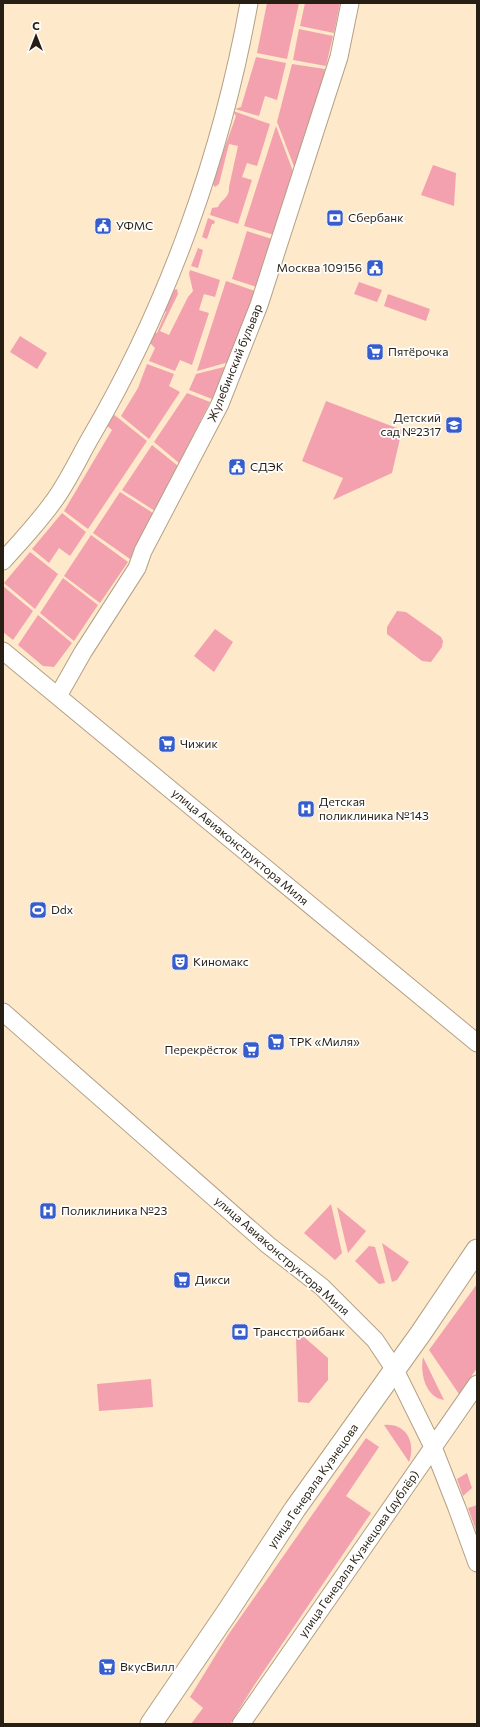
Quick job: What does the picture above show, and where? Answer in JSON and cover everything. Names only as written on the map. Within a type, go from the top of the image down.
[{"type":"main road","name":"улица Генерала Кузнецова","points":[[151,1724],[295,1509],[395,1370],[477,1250]]},
{"type":"street","points":[[3,561],[54,502],[115,396],[172,272],[220,126],[238,63],[250,3]]},
{"type":"street","name":"Жулебинский бульвар","points":[[58,696],[83,652],[137,568],[144,551],[220,404],[259,305],[299,183],[339,57],[350,3]]},
{"type":"street","name":"улица Авиаконструктора Миля","points":[[3,651],[477,1043]]},
{"type":"street","name":"улица Авиаконструктора Миля","points":[[3,1012],[268,1245],[322,1287],[375,1340],[395,1370],[433,1447],[477,1563]]},
{"type":"street","name":"улица Генерала Кузнецова (дублёр)","points":[[241,1724],[477,1384]]},
{"type":"shaded area","points":[[267,3],[299,3],[287,59],[257,53]]},
{"type":"shaded area","points":[[305,3],[340,3],[334,33],[300,26]]},
{"type":"shaded area","points":[[299,29],[333,36],[326,66],[293,60]]},
{"type":"shaded area","points":[[256,57],[286,63],[277,100],[265,96],[259,116],[235,109],[241,107]]},
{"type":"shaded area","points":[[292,64],[325,69],[318,98],[295,169],[277,122]]},
{"type":"shaded area","points":[[233,111],[270,124],[257,166],[247,163],[242,177],[252,180],[238,224],[210,215],[212,208],[218,207],[229,191],[238,146],[229,144],[219,184],[215,187],[212,183],[236,116]]},
{"type":"shaded area","points":[[276,126],[294,174],[274,235],[244,226]]},
{"type":"shaded area","points":[[433,165],[456,173],[454,206],[421,195]]},
{"type":"shaded area","points":[[208,218],[215,221],[214,224],[212,224],[207,239],[202,237]]},
{"type":"shaded area","points":[[247,231],[272,239],[257,287],[232,279]]},
{"type":"shaded area","points":[[198,248],[203,250],[198,268],[191,266]]},
{"type":"shaded area","points":[[190,270],[220,280],[215,297],[204,294],[199,310],[209,313],[192,365],[180,360],[175,371],[149,361],[155,348],[148,341],[152,331],[157,333],[166,312],[161,306],[166,292],[177,289],[178,294],[160,331],[169,335],[188,297],[193,291],[189,274]]},
{"type":"shaded area","points":[[226,281],[255,291],[229,362],[197,371]]},
{"type":"shaded area","points":[[359,282],[382,290],[377,302],[354,294]]},
{"type":"shaded area","points":[[388,294],[430,309],[426,321],[384,306]]},
{"type":"shaded area","points":[[20,336],[47,353],[37,369],[10,352]]},
{"type":"shaded area","points":[[147,364],[174,374],[169,386],[180,392],[149,439],[121,416],[138,388]]},
{"type":"shaded area","points":[[228,366],[212,399],[189,390],[196,374]]},
{"type":"shaded area","points":[[187,393],[210,402],[179,463],[154,442]]},
{"type":"shaded area","points":[[326,401],[402,430],[392,473],[333,500],[343,478],[302,461]]},
{"type":"shaded area","points":[[112,413],[147,441],[88,529],[64,511],[112,430],[105,424]]},
{"type":"shaded area","points":[[152,445],[178,466],[155,511],[122,490]]},
{"type":"shaded area","points":[[120,492],[153,513],[130,559],[93,533]]},
{"type":"shaded area","points":[[62,513],[86,532],[70,556],[59,548],[49,563],[32,549]]},
{"type":"shaded area","points":[[91,535],[128,562],[100,603],[64,576]]},
{"type":"shaded area","points":[[30,552],[58,574],[35,609],[4,583]]},
{"type":"shaded area","points":[[63,578],[98,605],[74,641],[40,613]]},
{"type":"shaded area","points":[[3,586],[33,611],[13,640],[3,632]]},
{"type":"shaded area","points":[[397,611],[406,612],[441,637],[443,641],[442,647],[431,662],[422,661],[387,634],[387,627]]},
{"type":"shaded area","points":[[38,615],[72,643],[54,667],[43,666],[18,645]]},
{"type":"shaded area","points":[[215,629],[233,642],[214,672],[194,656]]},
{"type":"shaded area","points":[[331,1204],[342,1253],[335,1260],[304,1233]]},
{"type":"shaded area","points":[[337,1207],[366,1231],[348,1253]]},
{"type":"shaded area","points":[[382,1243],[409,1262],[397,1280],[392,1282]]},
{"type":"shaded area","points":[[369,1246],[375,1247],[385,1283],[379,1284],[355,1261]]},
{"type":"shaded area","points":[[477,1284],[477,1368],[459,1394],[429,1350]]},
{"type":"shaded area","points":[[296,1337],[304,1337],[328,1358],[328,1380],[309,1403],[298,1402]]},
{"type":"shaded area","points":[[423,1357],[444,1400],[432,1394],[425,1383],[422,1370]]},
{"type":"shaded area","points":[[151,1379],[153,1407],[99,1411],[97,1384]]},
{"type":"shaded area","points":[[384,1425],[399,1427],[408,1436],[411,1448],[409,1462]]},
{"type":"shaded area","points":[[366,1438],[379,1447],[346,1496],[371,1513],[253,1687],[230,1724],[191,1724],[203,1708],[190,1697],[228,1635]]},
{"type":"shaded area","points":[[467,1473],[472,1488],[463,1496],[457,1479]]},
{"type":"shaded area","points":[[477,1505],[477,1533],[468,1508]]},
{"type":"place","name":"Сбербанк","points":[[335,218]]},
{"type":"place","name":"УФМС","points":[[103,226]]},
{"type":"place","name":"Москва 109156","points":[[375,268]]},
{"type":"place","name":"Пятёрочка","points":[[375,352]]},
{"type":"place","name":"Детский сад №2317","points":[[454,425]]},
{"type":"place","name":"СДЭК","points":[[237,467]]},
{"type":"place","name":"Чижик","points":[[167,744]]},
{"type":"place","name":"Детская поликлиника №143","points":[[306,809]]},
{"type":"place","name":"Ddx","points":[[38,910]]},
{"type":"place","name":"Киномакс","points":[[180,962]]},
{"type":"place","name":"ТРК «Миля»","points":[[276,1042]]},
{"type":"place","name":"Перекрёсток","points":[[251,1050]]},
{"type":"place","name":"Поликлиника №23","points":[[48,1211]]},
{"type":"place","name":"Дикси","points":[[182,1280]]},
{"type":"place","name":"Трансстройбанк","points":[[240,1332]]},
{"type":"place","name":"ВкусВилл","points":[[107,1667]]}]
